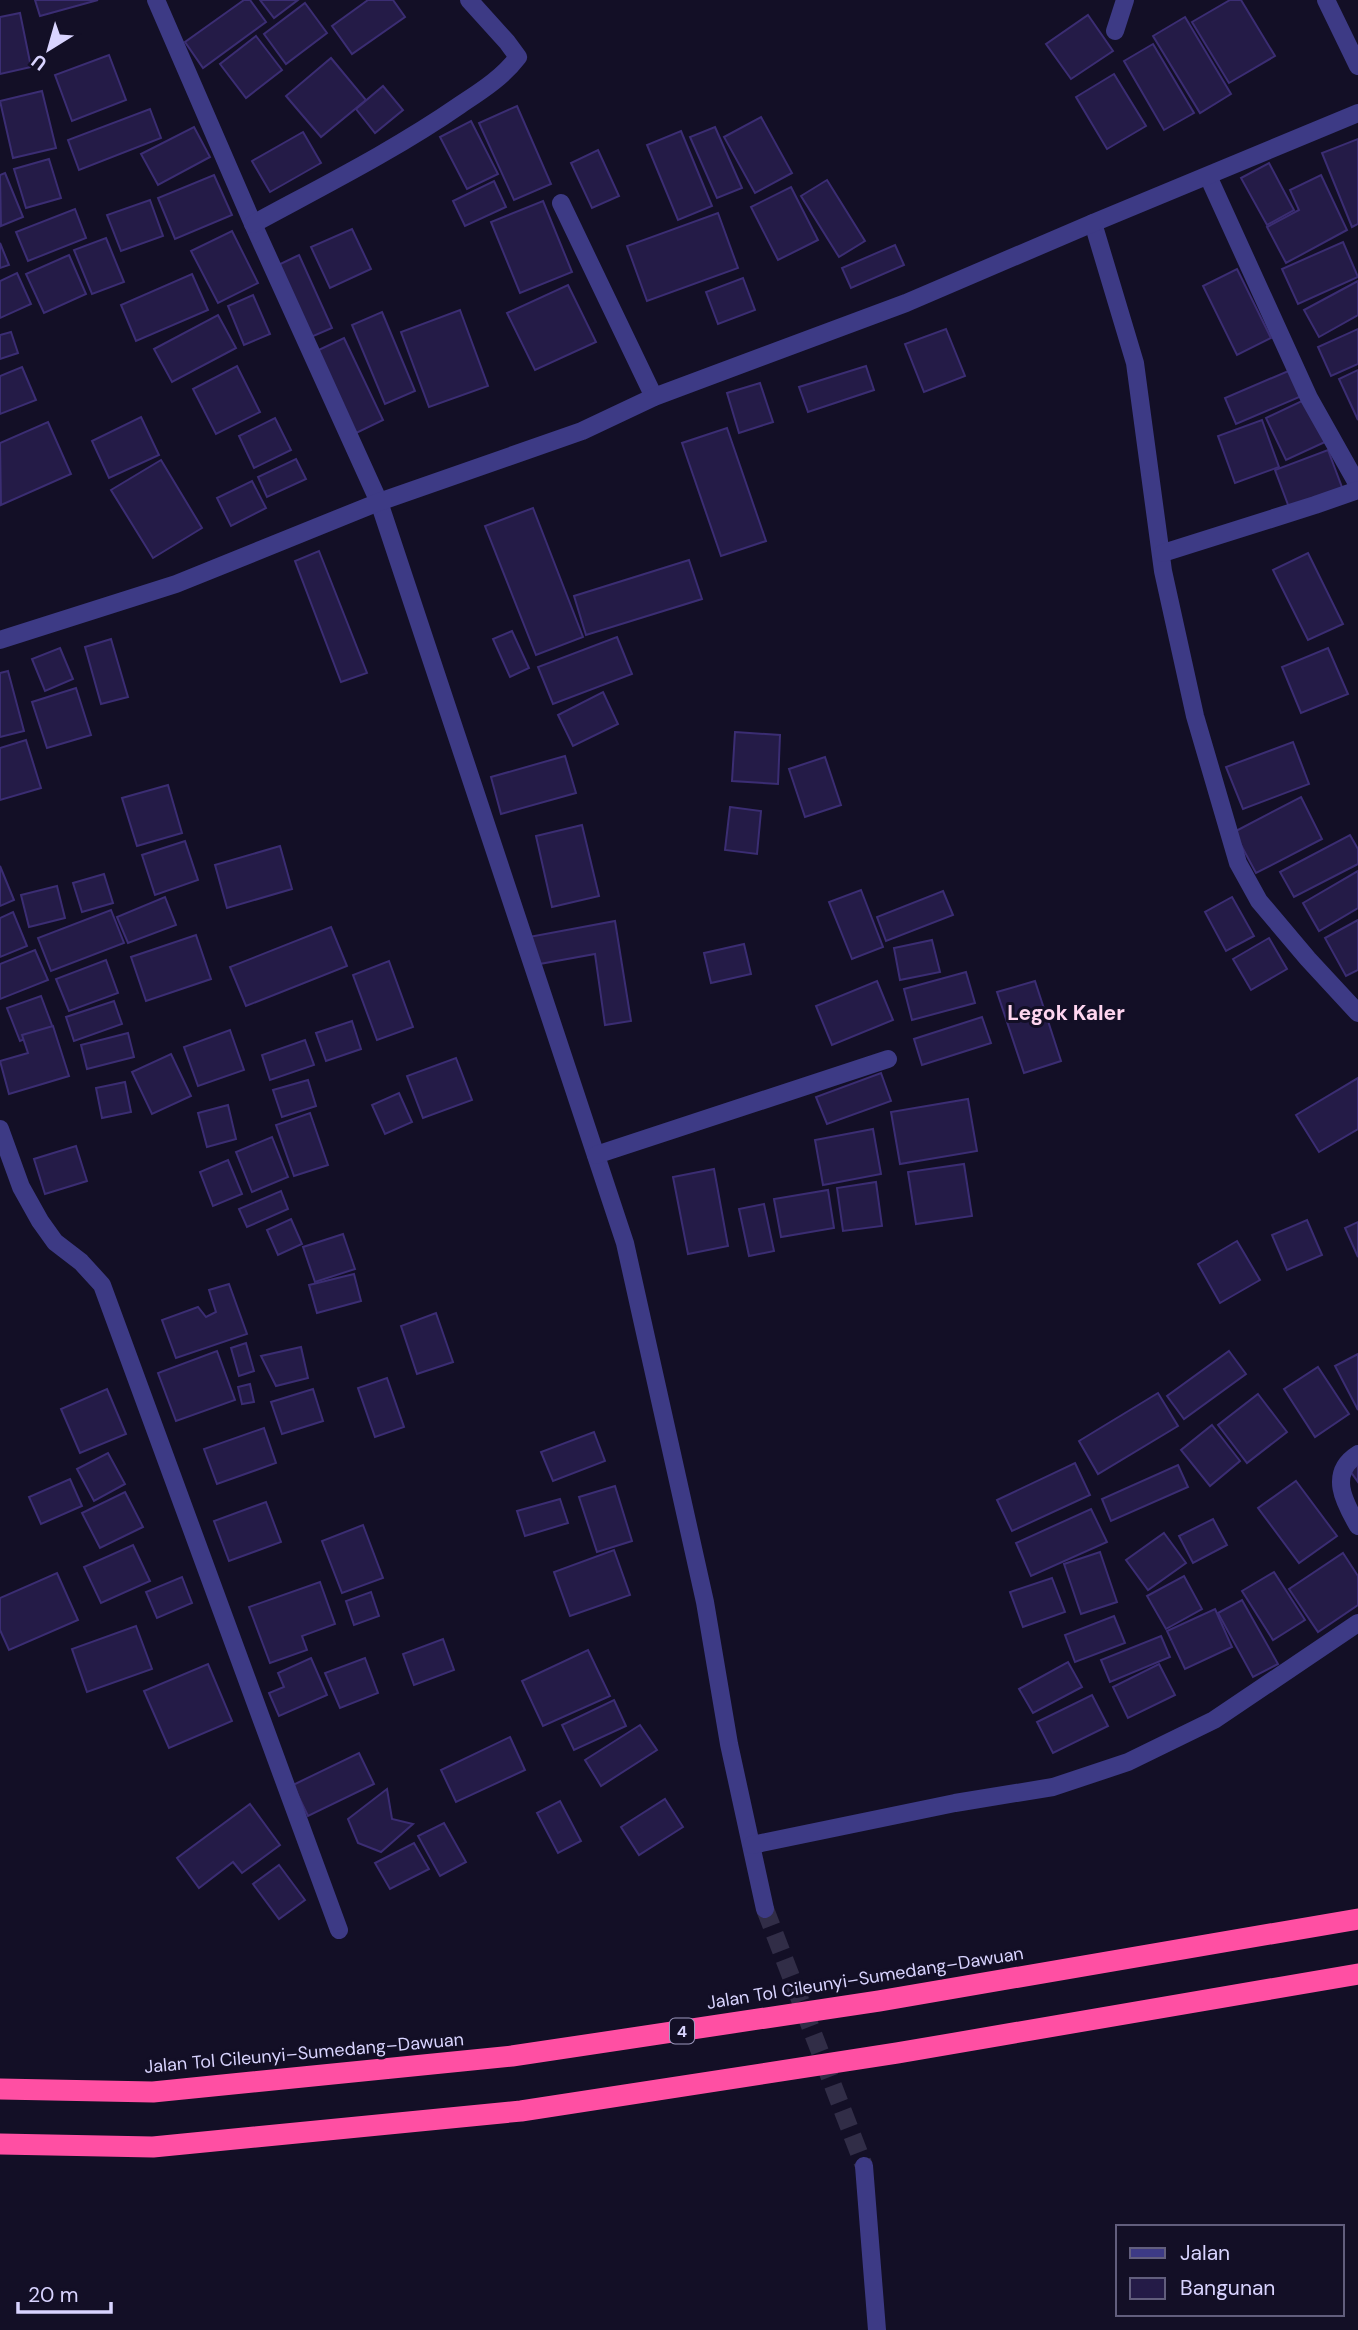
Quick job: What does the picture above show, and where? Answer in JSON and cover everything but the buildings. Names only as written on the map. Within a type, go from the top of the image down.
[{"type":"highway","name":"Jalan Tol Cileunyi–Sumedang–Dawuan","points":[[0,2089],[153,2092],[512,2056],[879,2001],[1358,1919]]},
{"type":"highway","points":[[0,2144],[153,2147],[521,2111],[897,2053],[1358,1974]]},
{"type":"street","points":[[156,0],[253,224],[379,502],[625,1244],[705,1602],[729,1744],[765,1909]]},
{"type":"street","points":[[253,224],[421,132],[497,80],[512,65],[518,57],[513,49],[469,0]]},
{"type":"street","points":[[1115,31],[1125,0]]},
{"type":"street","points":[[1325,0],[1358,66]]},
{"type":"street","points":[[0,640],[176,584],[379,502],[582,431],[654,397],[906,303],[1093,222],[1358,113]]},
{"type":"street","points":[[1163,554],[1315,505],[1358,487],[1309,398],[1208,176]]},
{"type":"street","points":[[561,203],[654,397]]},
{"type":"street","points":[[1093,222],[1135,363],[1163,554],[1163,572],[1195,716],[1238,863],[1259,901],[1358,1013]]},
{"type":"street","points":[[596,1155],[888,1059]]},
{"type":"street","points":[[0,1129],[21,1187],[40,1221],[55,1242],[81,1262],[102,1285],[339,1930]]},
{"type":"street","points":[[1358,1454],[1347,1463],[1339,1478],[1343,1500],[1358,1526]]},
{"type":"street","points":[[752,1845],[955,1802],[1053,1787],[1128,1762],[1214,1720],[1358,1623]]},
{"type":"street","points":[[864,2166],[877,2330]]},
{"type":"tunnel","points":[[765,1909],[864,2166]]},
{"type":"district","name":"Legok Kaler","points":[[1066,1013]]}]
